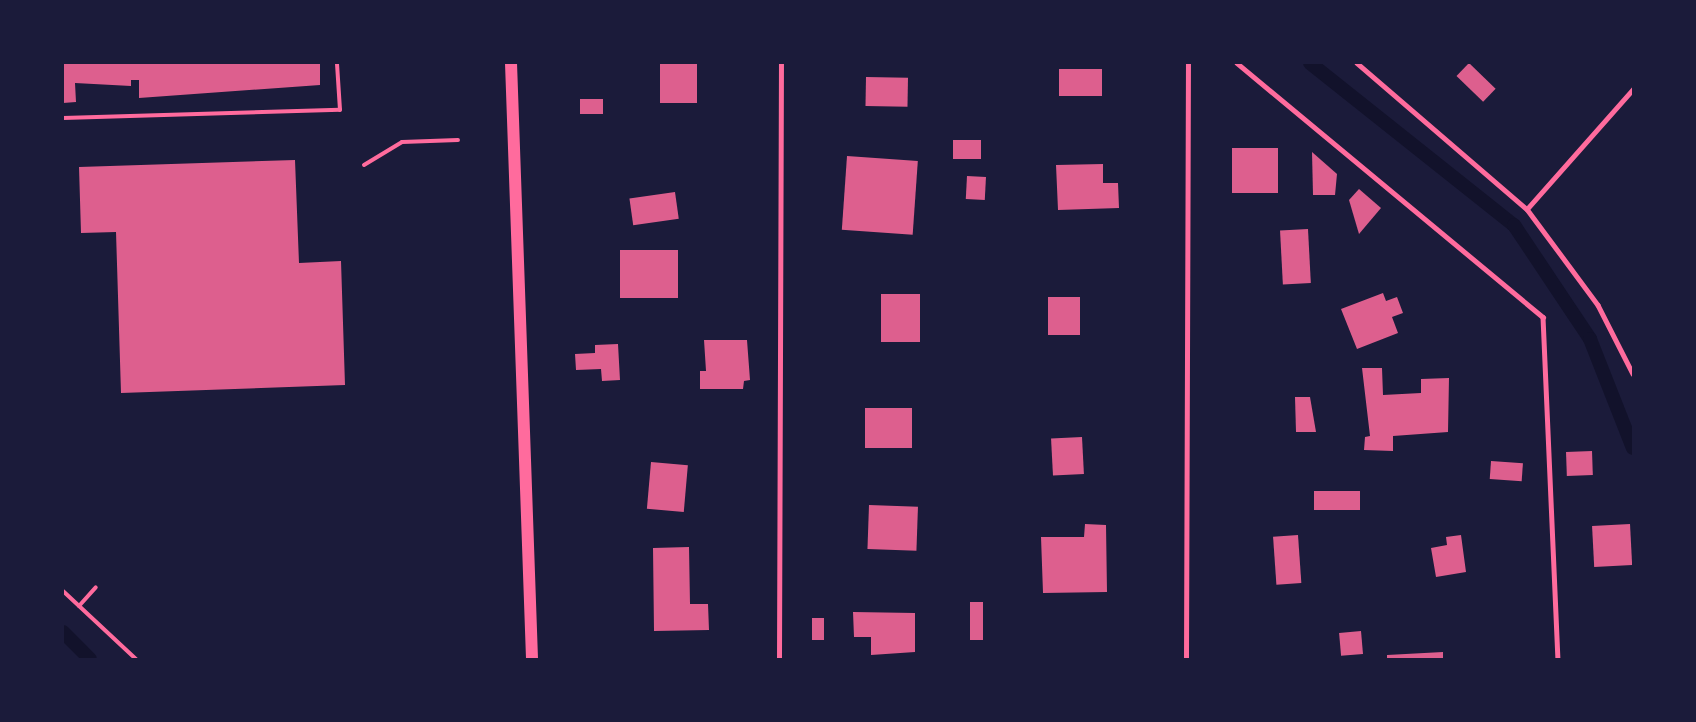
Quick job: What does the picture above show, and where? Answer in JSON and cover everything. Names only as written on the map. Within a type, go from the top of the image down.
[{"type":"main road","points":[[511,63],[532,659]]},
{"type":"lane","points":[[779,659],[781,63]]},
{"type":"lane","points":[[1186,659],[1188,63]]},
{"type":"lane","points":[[1238,63],[1543,317],[1558,659]]},
{"type":"lane","points":[[1357,63],[1527,209],[1598,306],[1633,374]]},
{"type":"lane","points":[[1527,209],[1633,89]]},
{"type":"path","points":[[63,118],[340,110],[337,63]]},
{"type":"path","points":[[364,165],[402,142],[458,140]]},
{"type":"path","points":[[79,606],[96,586]]},
{"type":"path","points":[[63,591],[136,659]]},
{"type":"building","points":[[63,63],[320,63],[320,85],[139,98],[139,80],[131,80],[131,86],[75,83],[76,102],[63,103]]},
{"type":"building","points":[[660,63],[697,63],[697,103],[660,103]]},
{"type":"building","points":[[1469,63],[1496,89],[1483,102],[1456,76]]},
{"type":"building","points":[[1059,69],[1102,69],[1102,96],[1059,96]]},
{"type":"building","points":[[866,77],[908,78],[907,107],[865,106]]},
{"type":"building","points":[[580,99],[603,99],[603,114],[580,114]]},
{"type":"building","points":[[953,140],[981,140],[981,159],[953,159]]},
{"type":"building","points":[[1232,148],[1278,148],[1278,193],[1232,193]]},
{"type":"building","points":[[1312,152],[1337,174],[1335,195],[1313,195]]},
{"type":"building","points":[[847,156],[918,161],[913,235],[842,230]]},
{"type":"building","points":[[295,160],[299,263],[341,261],[345,385],[121,393],[116,232],[81,233],[79,167]]},
{"type":"building","points":[[1103,164],[1103,183],[1118,183],[1119,208],[1058,210],[1056,165]]},
{"type":"building","points":[[967,176],[986,177],[985,200],[966,199]]},
{"type":"building","points":[[1359,189],[1381,208],[1359,234],[1349,200]]},
{"type":"building","points":[[675,192],[679,219],[633,225],[629,198]]},
{"type":"building","points":[[1308,229],[1311,283],[1283,284],[1280,230]]},
{"type":"building","points":[[620,250],[678,250],[678,298],[620,298]]},
{"type":"building","points":[[1383,293],[1386,301],[1397,297],[1403,313],[1392,317],[1398,333],[1357,349],[1341,309]]},
{"type":"building","points":[[881,294],[920,294],[920,342],[881,342]]},
{"type":"building","points":[[1048,297],[1080,297],[1080,335],[1048,335]]},
{"type":"building","points":[[704,340],[747,340],[750,380],[744,381],[743,389],[700,389],[700,371],[706,371]]},
{"type":"building","points":[[618,344],[620,380],[602,381],[601,369],[576,370],[575,354],[595,353],[595,345]]},
{"type":"building","points":[[1362,368],[1382,368],[1383,395],[1421,393],[1421,379],[1449,378],[1448,432],[1393,436],[1393,451],[1364,450],[1365,437],[1370,436]]},
{"type":"building","points":[[1295,397],[1310,397],[1316,432],[1296,432]]},
{"type":"building","points":[[865,408],[912,408],[912,448],[865,448]]},
{"type":"building","points":[[1082,437],[1084,474],[1053,476],[1051,439]]},
{"type":"building","points":[[1592,451],[1593,475],[1567,476],[1566,452]]},
{"type":"building","points":[[1491,461],[1523,463],[1522,481],[1490,479]]},
{"type":"building","points":[[651,462],[688,465],[684,512],[647,509]]},
{"type":"building","points":[[1314,491],[1360,491],[1360,510],[1314,510]]},
{"type":"building","points":[[869,505],[918,507],[916,551],[867,549]]},
{"type":"building","points":[[1085,524],[1106,525],[1107,592],[1043,593],[1041,537],[1084,537]]},
{"type":"building","points":[[1630,524],[1632,565],[1594,567],[1592,526]]},
{"type":"building","points":[[1298,535],[1301,583],[1276,585],[1273,537]]},
{"type":"building","points":[[1461,535],[1466,572],[1436,577],[1431,548],[1447,545],[1446,537]]},
{"type":"building","points":[[689,547],[690,604],[708,604],[709,630],[654,631],[653,548]]},
{"type":"building","points":[[970,602],[983,602],[983,640],[970,640]]},
{"type":"building","points":[[853,612],[915,613],[915,652],[871,655],[871,637],[854,637]]},
{"type":"building","points":[[812,618],[824,618],[824,640],[812,640]]},
{"type":"building","points":[[1361,631],[1363,654],[1341,656],[1339,633]]},
{"type":"building","points":[[1443,652],[1443,659],[1387,659],[1387,655]]},
{"type":"waterway","points":[[1310,63],[1514,225],[1590,339],[1633,448]]},
{"type":"waterway","points":[[63,632],[90,659]]}]
